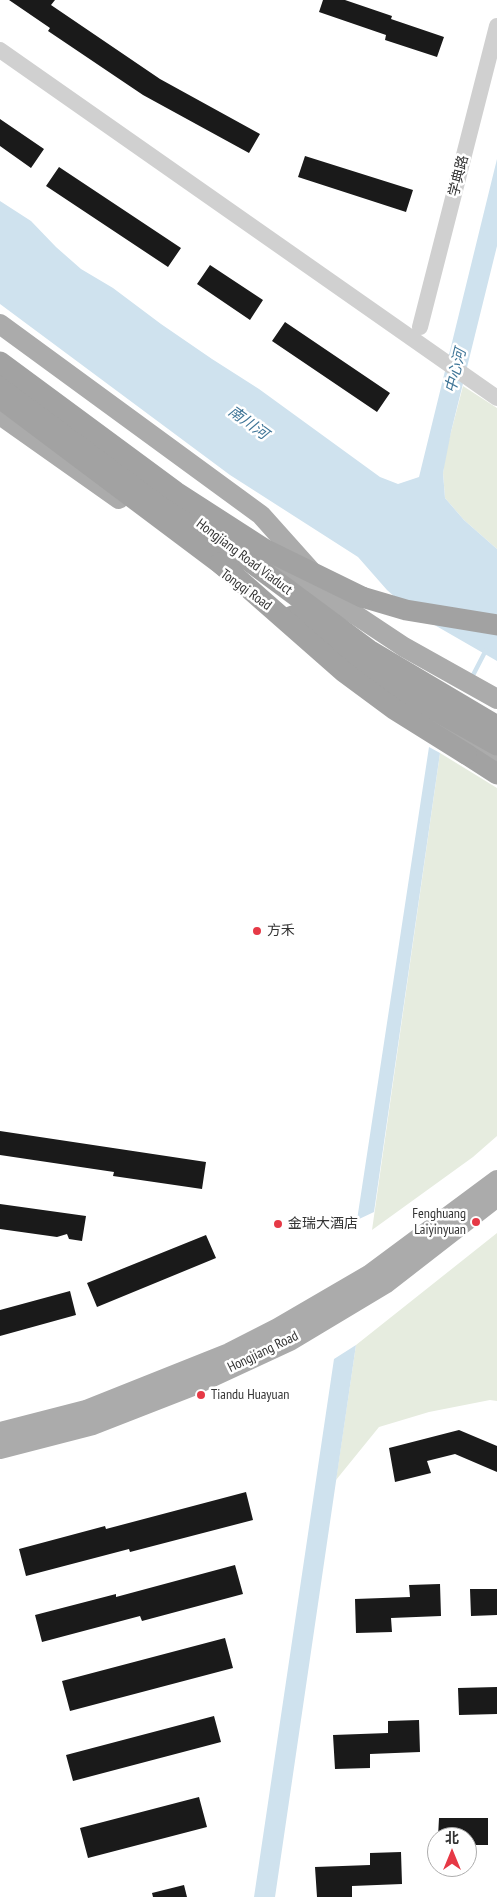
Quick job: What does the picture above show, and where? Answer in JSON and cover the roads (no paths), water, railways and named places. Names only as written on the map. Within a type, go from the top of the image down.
[{"type":"highway","points":[[0,362],[176,492],[266,550],[362,597],[406,610],[497,625]]},
{"type":"highway","name":"Hongjiang Road Viaduct","points":[[0,376],[369,650],[497,726]]},
{"type":"highway","name":"Hongjiang Road Viaduct","points":[[0,398],[313,631],[399,690],[497,746]]},
{"type":"highway","points":[[220,563],[344,672],[394,708],[497,774]]},
{"type":"main road","points":[[0,324],[261,514],[332,595],[366,623]]},
{"type":"main road","points":[[0,369],[119,458],[366,623],[404,647],[497,699]]},
{"type":"main road","name":"Tongqi Road","points":[[0,415],[211,564],[369,680],[497,758]]},
{"type":"main road","name":"Hongjiang Road","points":[[0,1432],[86,1410],[229,1353],[278,1328],[369,1275],[497,1180]]},
{"type":"main road","name":"Hongjiang Road","points":[[0,1449],[93,1425],[193,1386],[290,1341],[385,1284],[497,1197]]},
{"type":"street","name":"学典路","points":[[420,326],[497,26]]},
{"type":"street","points":[[0,50],[497,398]]},
{"type":"water","points":[[497,159],[497,246],[451,432],[443,473],[445,498],[464,520],[497,549],[497,661],[412,612],[387,590],[358,557],[230,475],[0,304],[0,201],[31,221],[81,269],[113,288],[161,324],[259,389],[380,477],[398,484],[419,477]]},
{"type":"water","points":[[429,747],[440,753],[374,1212],[357,1220]]},
{"type":"water","points":[[356,1345],[275,1897],[254,1897],[334,1359]]},
{"type":"waterway","points":[[471,679],[486,650]]},
{"type":"place","name":"方禾","points":[[257,931]]},
{"type":"place","name":"Fenghuang Laiyinyuan","points":[[476,1222]]},
{"type":"place","name":"金瑞大酒店","points":[[278,1224]]},
{"type":"place","name":"Tiandu Huayuan","points":[[201,1395]]},
{"type":"water label","name":"中心河","points":[[456,371]]},
{"type":"water label","name":"南川河","points":[[248,423]]}]
